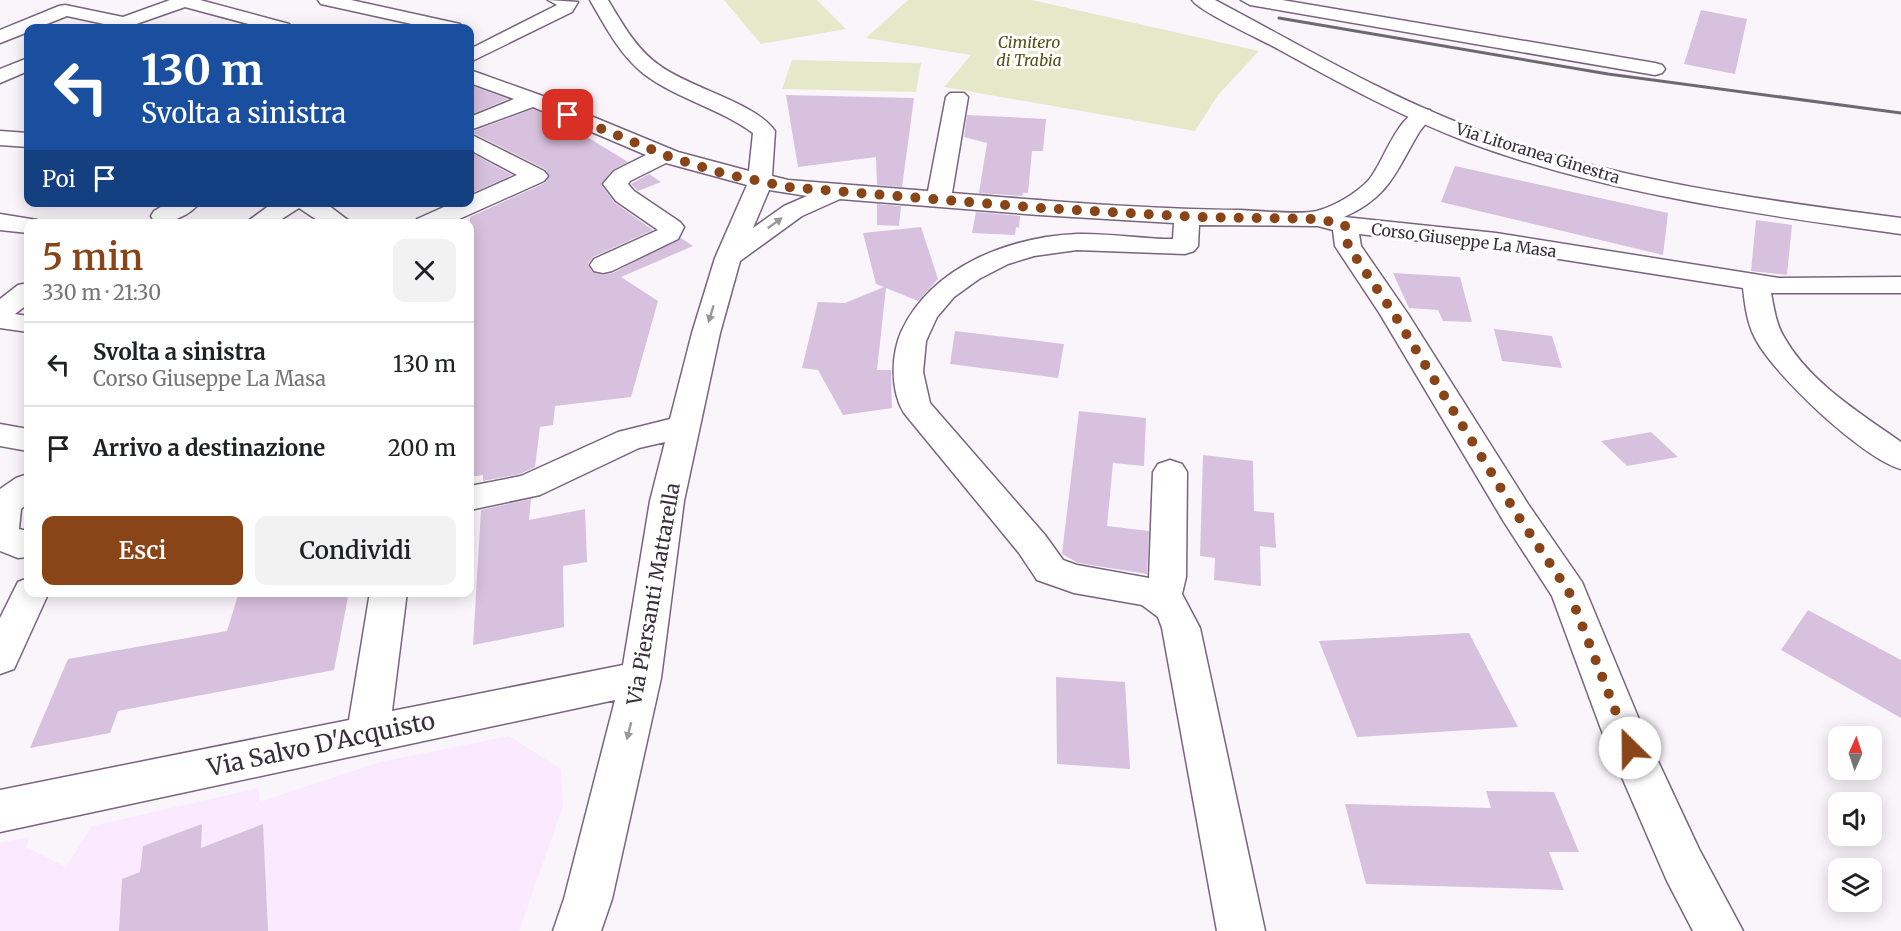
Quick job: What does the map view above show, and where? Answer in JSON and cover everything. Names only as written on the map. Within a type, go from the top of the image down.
[{"type":"street","points":[[327,0],[435,24]]},
{"type":"street","name":"Via Piersanti Mattarella","points":[[577,931],[588,899],[641,678],[667,501],[684,426],[706,333],[728,258],[759,182],[764,131],[742,114],[662,77],[646,65],[623,38],[599,0]]},
{"type":"street","name":"Via Litoranea Ginestra","points":[[1201,0],[1422,115],[1571,166],[1658,187],[1780,211],[1901,226]]},
{"type":"street","points":[[1250,0],[1655,69]]},
{"type":"street","points":[[119,24],[182,1],[262,24]]},
{"type":"street","points":[[474,54],[566,8],[563,1]]},
{"type":"street","points":[[30,24],[74,5],[114,24]]},
{"type":"street","points":[[0,37],[24,27]]},
{"type":"street","points":[[474,33],[504,40]]},
{"type":"street","points":[[0,77],[24,78]]},
{"type":"street","name":"Corso Giuseppe La Masa","points":[[474,77],[532,99],[665,155],[759,182],[836,192],[939,200],[1187,217],[1332,222],[1496,241],[1779,286],[1901,285]]},
{"type":"street","points":[[939,200],[957,97]]},
{"type":"street","points":[[474,122],[532,99]]},
{"type":"street","points":[[1422,115],[1410,125],[1382,180],[1332,222],[1394,314],[1516,513],[1569,592],[1622,729],[1683,865],[1719,931]]},
{"type":"street","points":[[0,138],[24,140]]},
{"type":"street","points":[[474,143],[536,176],[474,197]]},
{"type":"street","points":[[603,265],[669,234],[671,227],[625,196],[615,184],[622,176],[665,155]]},
{"type":"street","points":[[728,258],[793,211],[836,192]]},
{"type":"street","points":[[163,216],[179,207]]},
{"type":"street","points":[[264,219],[284,207]]},
{"type":"street","points":[[314,207],[333,219]]},
{"type":"street","points":[[432,219],[446,207]]},
{"type":"street","points":[[1187,217],[1185,246],[1063,243],[1038,247],[996,261],[951,284],[939,295],[911,337],[908,386],[915,406],[1032,544],[1050,570],[1074,579],[1148,592],[1162,598],[1173,609],[1181,628],[1241,931]]},
{"type":"street","points":[[0,222],[24,225]]},
{"type":"street","points":[[1756,283],[1760,310],[1770,340],[1802,378],[1839,412],[1901,458]]},
{"type":"street","points":[[0,312],[24,294]]},
{"type":"street","points":[[0,320],[24,323]]},
{"type":"street","points":[[474,497],[528,487],[629,440],[684,426]]},
{"type":"street","points":[[0,435],[24,439]]},
{"type":"street","points":[[1162,598],[1168,577],[1170,472]]},
{"type":"street","points":[[24,473],[0,501],[2,535],[18,545],[24,544]]},
{"type":"street","points":[[0,501],[9,499],[24,489]]},
{"type":"street","points":[[0,658],[29,597]]},
{"type":"street","points":[[368,734],[388,597]]},
{"type":"street","name":"Via Salvo D'Acquisto","points":[[0,811],[641,678]]},
{"type":"shaded area","points":[[509,736],[561,769],[563,806],[519,931],[0,931],[0,843],[29,837],[26,847],[66,867],[92,826],[259,788],[259,802],[380,762]]},
{"type":"green space","points":[[724,0],[817,0],[846,29],[761,44]]},
{"type":"green space","name":"Cimitero di Trabia","points":[[908,0],[1032,0],[1259,51],[1218,95],[1195,131],[944,87],[971,55],[866,38]]},
{"type":"green space","points":[[792,60],[921,63],[916,92],[782,89]]},
{"type":"building","points":[[1701,10],[1747,19],[1735,74],[1684,64]]},
{"type":"building","points":[[474,86],[508,99],[474,113]]},
{"type":"building","points":[[786,95],[914,98],[902,187],[877,185],[876,157],[798,167]]},
{"type":"building","points":[[533,109],[566,124],[628,162],[612,170],[601,185],[615,203],[653,230],[593,257],[588,264],[592,272],[603,275],[613,273],[681,238],[693,246],[621,277],[658,301],[631,397],[555,406],[553,425],[540,427],[535,467],[520,474],[483,481],[483,475],[474,476],[474,219],[470,217],[545,183],[550,176],[545,169],[474,134],[474,131]]},
{"type":"building","points":[[967,115],[1046,119],[1043,151],[1032,151],[1028,193],[1023,193],[1022,196],[979,193],[987,143],[964,137]]},
{"type":"building","points":[[474,154],[512,175],[474,192]]},
{"type":"building","points":[[1455,166],[1668,213],[1663,255],[1441,202]]},
{"type":"building","points":[[649,174],[661,182],[638,191],[631,184]]},
{"type":"building","points":[[877,204],[901,206],[899,226],[877,225]]},
{"type":"building","points":[[976,212],[1020,216],[1019,228],[1016,227],[1015,235],[972,233]]},
{"type":"building","points":[[1756,220],[1792,225],[1787,275],[1751,271]]},
{"type":"building","points":[[921,227],[938,279],[918,301],[886,288],[877,370],[891,370],[892,408],[843,415],[818,370],[802,368],[818,302],[845,303],[884,287],[876,284],[863,233]]},
{"type":"building","points":[[1393,273],[1460,277],[1472,322],[1443,321],[1438,310],[1409,308]]},
{"type":"building","points":[[1494,329],[1552,336],[1562,368],[1502,361]]},
{"type":"building","points":[[955,331],[1064,344],[1058,378],[950,364]]},
{"type":"building","points":[[1079,411],[1146,418],[1144,466],[1113,463],[1107,526],[1149,531],[1147,574],[1078,563],[1062,554]]},
{"type":"building","points":[[1651,432],[1678,457],[1627,466],[1601,441]]},
{"type":"building","points":[[1203,455],[1253,461],[1254,511],[1274,513],[1276,548],[1260,546],[1261,586],[1214,580],[1215,558],[1200,556]]},
{"type":"building","points":[[531,499],[529,520],[585,509],[587,562],[563,566],[564,627],[473,645],[481,510]]},
{"type":"building","points":[[237,597],[348,597],[334,670],[118,711],[110,733],[30,748],[68,659],[227,631]]},
{"type":"building","points":[[1808,610],[1901,660],[1901,718],[1781,650]]},
{"type":"building","points":[[1469,633],[1518,727],[1357,737],[1319,641]]},
{"type":"building","points":[[1056,677],[1125,682],[1130,769],[1057,764]]},
{"type":"building","points":[[1486,791],[1554,792],[1579,852],[1549,852],[1564,890],[1366,884],[1345,804],[1491,808]]},
{"type":"building","points":[[202,824],[201,848],[263,824],[268,931],[119,931],[122,879],[140,872],[143,846]]},
{"type":"railway","points":[[1279,18],[1608,74],[1901,113]]},
{"type":"route","points":[[568,115],[670,157],[725,174],[788,187],[1040,208],[1197,217],[1318,219],[1345,225],[1348,246],[1394,314],[1516,513],[1569,592],[1630,748]]}]
